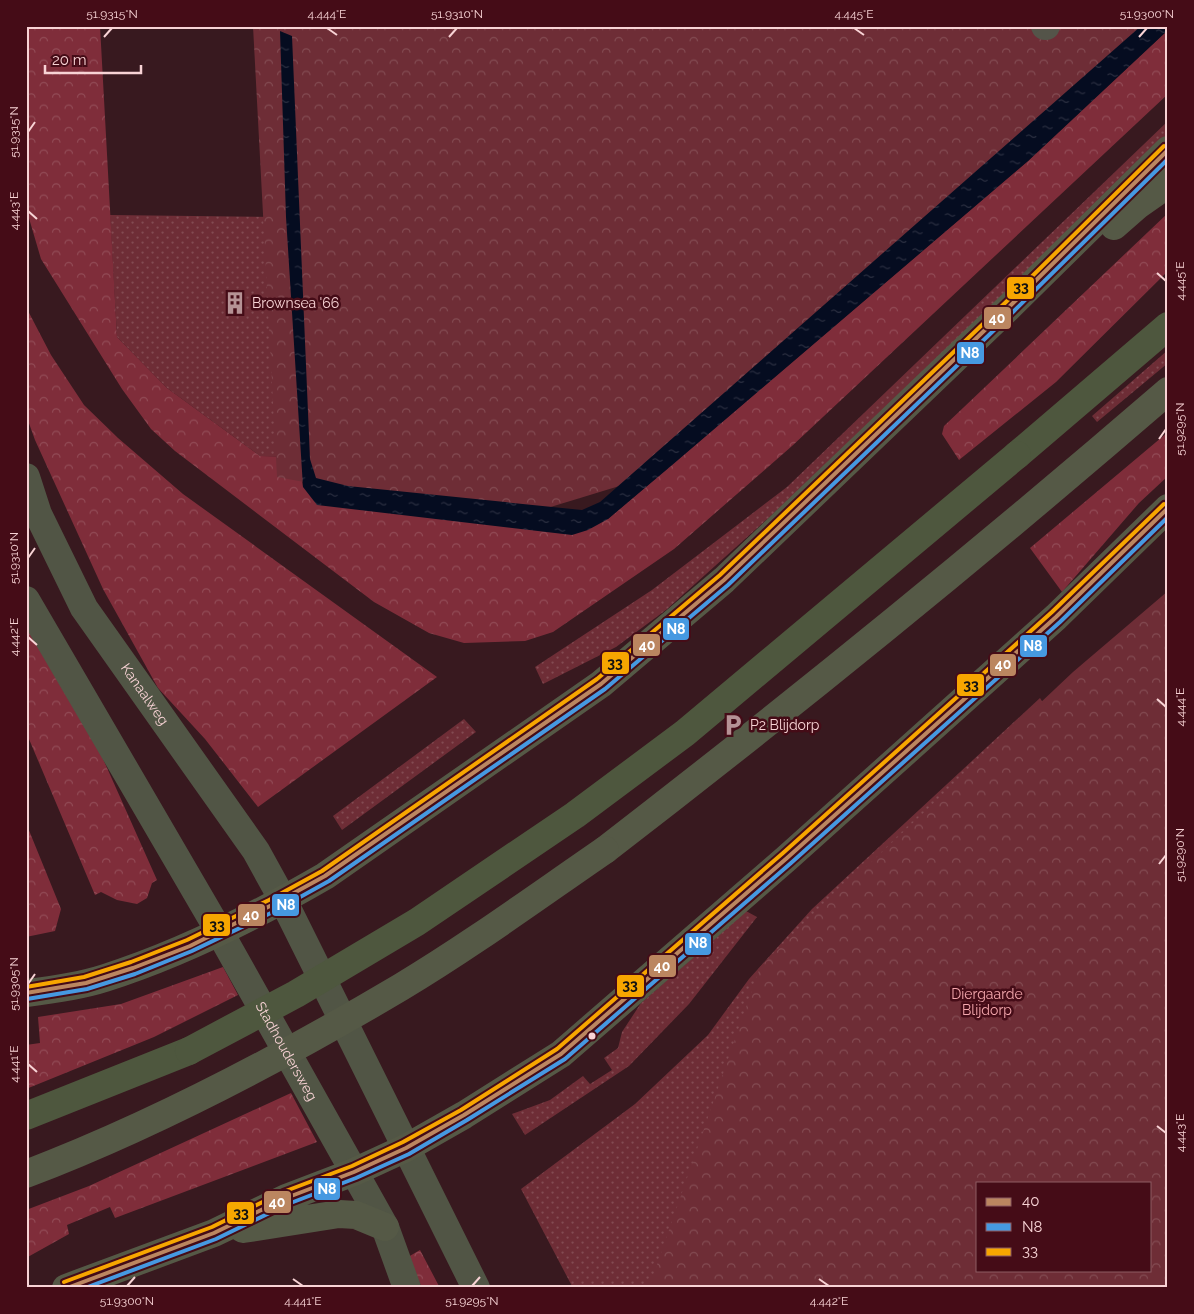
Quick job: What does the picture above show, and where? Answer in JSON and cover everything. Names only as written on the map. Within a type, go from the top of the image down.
[{"type":"highway","points":[[26,1116],[189,1051],[296,994],[441,906],[575,815],[685,733],[797,641],[1168,326]]},
{"type":"main road","points":[[30,993],[103,979],[165,956],[283,900],[325,876],[601,684],[724,580],[1010,306],[1168,150]]},
{"type":"main road","points":[[1010,306],[1063,271],[1138,205],[1168,184]]},
{"type":"main road","points":[[26,1174],[74,1156],[145,1122],[310,1038],[402,986],[503,920],[605,850],[745,742],[1168,391]]},
{"type":"main road","name":"Kanaalweg","points":[[26,477],[38,514],[84,608],[256,852],[283,900]]},
{"type":"main road","points":[[66,1288],[214,1233],[286,1198],[354,1172],[406,1148],[464,1116],[561,1054],[787,858],[1056,618],[1168,508]]},
{"type":"main road","points":[[26,600],[194,892],[219,931]]},
{"type":"main road","points":[[283,900],[476,1288]]},
{"type":"main road","name":"Stadhoudersweg","points":[[219,931],[385,1227],[407,1288]]},
{"type":"main road","points":[[214,1233],[339,1214],[356,1215],[385,1227]]},
{"type":"green space","points":[[26,26],[100,26],[117,337],[167,388],[260,456],[299,457],[303,487],[608,519],[1028,161],[1168,30],[1168,94],[792,446],[674,549],[553,632],[525,641],[464,643],[429,633],[374,602],[175,451],[151,429],[122,389],[41,259],[26,208]]},
{"type":"green space","points":[[253,26],[1162,26],[639,480],[508,520],[277,477]]},
{"type":"green space","points":[[1168,121],[1168,137],[843,451],[666,610],[616,647],[543,684],[535,667],[652,590],[787,487]]},
{"type":"green space","points":[[1168,213],[1168,271],[1056,382],[959,460],[942,434],[944,426]]},
{"type":"green space","points":[[110,215],[286,217],[299,457],[260,456],[167,388],[117,337]]},
{"type":"green space","points":[[26,307],[51,355],[84,405],[118,438],[183,494],[437,677],[258,807],[205,739],[158,688],[103,589],[35,440],[26,415]]},
{"type":"green space","points":[[1168,350],[1168,363],[1097,422],[1092,416]]},
{"type":"green space","points":[[1168,432],[1168,476],[1139,503],[1062,592],[1030,548]]},
{"type":"green space","points":[[26,586],[157,880],[152,883],[147,898],[137,904],[117,900],[101,892],[95,895],[26,732]]},
{"type":"green space","name":"Diergaarde Blijdorp","points":[[1168,591],[1168,1288],[649,1288],[760,967],[1073,672]]},
{"type":"green space","points":[[1040,698],[1095,785],[727,1288],[573,1288],[521,1189],[635,1104],[708,1035],[749,979],[812,909]]},
{"type":"green space","points":[[464,719],[476,732],[342,830],[333,816]]},
{"type":"green space","points":[[26,823],[61,909],[55,931],[26,937]]},
{"type":"green space","points":[[746,911],[757,917],[689,1004],[629,1066],[525,1135],[512,1114],[550,1100],[583,1076],[590,1084],[612,1070],[604,1058],[618,1048],[622,1032],[641,1003]]},
{"type":"green space","points":[[223,967],[238,995],[154,1037],[26,1089],[26,1045],[40,1043],[38,1017],[121,1004]]},
{"type":"green space","points":[[291,1093],[317,1142],[115,1218],[110,1207],[67,1225],[69,1234],[26,1258],[26,1210],[89,1186]]},
{"type":"green space","points":[[420,1250],[440,1288],[422,1288],[408,1257]]},
{"type":"water","points":[[1141,26],[1168,26],[1168,30],[1028,161],[608,519],[588,530],[572,535],[317,505],[303,487],[286,217],[280,31],[292,36],[310,459],[316,478],[348,486],[582,510],[600,502]]},
{"type":"transit line","name":"33","points":[[26,987],[84,977],[131,962],[187,940],[269,900],[322,871],[597,679],[720,575],[1006,302],[1164,146]]},
{"type":"transit line","name":"40","points":[[26,993],[86,983],[133,968],[190,946],[272,905],[325,876],[601,684],[724,580],[1010,306],[1168,150]]},
{"type":"transit line","name":"N8","points":[[27,999],[87,989],[135,974],[192,951],[275,911],[329,881],[605,689],[728,585],[1014,311],[1168,159]]},
{"type":"transit line","name":"33","points":[[64,1282],[212,1227],[283,1192],[352,1166],[403,1142],[461,1110],[557,1049],[783,853],[1052,612],[1164,504]]},
{"type":"transit line","name":"40","points":[[67,1288],[214,1233],[286,1198],[354,1172],[406,1148],[464,1115],[561,1054],[787,858],[1056,617],[1168,508]]},
{"type":"transit line","name":"N8","points":[[85,1288],[216,1239],[288,1204],[356,1178],[409,1154],[565,1059],[791,863],[1060,622],[1168,517]]},
{"type":"place","name":"Brownsea '66","points":[[235,303]]},
{"type":"place","name":"P2 Blijdorp","points":[[733,725]]}]
